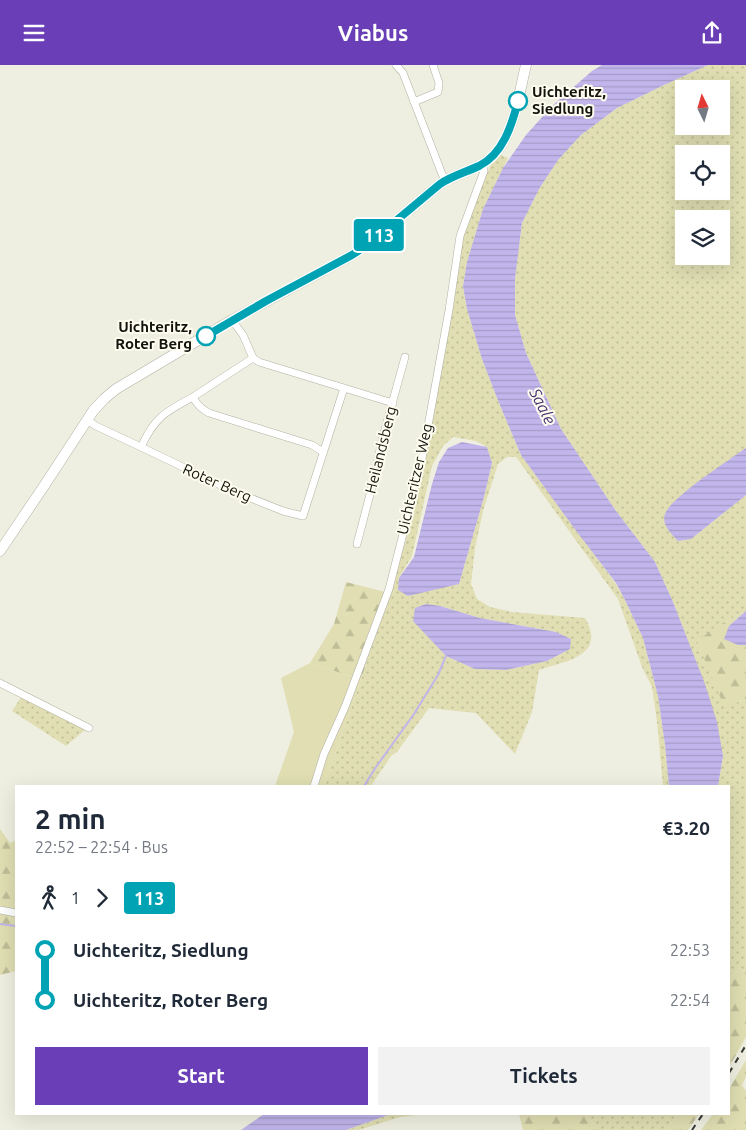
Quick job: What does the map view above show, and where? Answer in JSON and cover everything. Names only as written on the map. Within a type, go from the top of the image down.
[{"type":"street","points":[[396,65],[403,73],[442,175],[446,180]]},
{"type":"street","points":[[414,102],[438,92],[439,83],[433,65]]},
{"type":"street","points":[[0,551],[87,420],[104,399],[116,389],[232,320],[352,255],[367,245],[446,180],[489,160],[501,146],[511,125],[526,65]]},
{"type":"street","name":"Uichteritzer Weg","points":[[314,785],[324,753],[345,707],[389,589],[422,459],[449,310],[460,236],[484,171],[483,163]]},
{"type":"street","points":[[232,320],[244,335],[253,358],[259,362],[393,403]]},
{"type":"street","name":"Heilandsberg","points":[[356,544],[405,357]]},
{"type":"street","points":[[87,420],[141,447],[148,432],[161,416],[253,358]]},
{"type":"street","name":"Roter Berg","points":[[141,447],[233,491],[303,517],[344,388]]},
{"type":"street","points":[[193,397],[202,410],[209,413],[312,445],[323,452]]},
{"type":"street","points":[[0,683],[89,727]]},
{"type":"street","points":[[0,910],[15,913]]},
{"type":"green space","points":[[708,65],[746,65],[746,448],[690,488],[691,539],[746,495],[746,611],[719,625],[735,703],[746,699],[746,973],[739,968],[730,979],[730,785],[718,785],[723,756],[687,638],[655,562],[616,511],[561,429],[526,353],[515,315],[515,279],[522,223],[539,189],[558,160],[581,135],[617,108],[664,85],[675,80]]},
{"type":"green space","points":[[499,154],[508,158],[483,209],[467,262],[463,286],[467,309],[482,359],[521,455],[616,584],[643,638],[658,696],[669,785],[663,785],[652,687],[642,667],[618,599],[516,457],[507,457],[498,464],[483,511],[475,548],[471,584],[477,599],[490,607],[512,612],[585,618],[590,631],[591,641],[587,649],[571,660],[539,670],[532,712],[515,754],[476,713],[429,708],[397,752],[391,756],[372,785],[324,785],[361,680],[406,540],[425,460],[463,237],[490,162]],"holes":[[[453,437],[476,441],[487,447],[492,463],[459,584],[399,578],[412,556],[432,466],[443,446]],[[440,606],[480,618],[556,632],[570,649],[547,661],[506,670],[475,669],[446,656],[414,621]]]},
{"type":"green space","points":[[346,582],[389,593],[361,680],[310,663],[334,624]]},
{"type":"green space","points":[[746,611],[729,626],[738,645],[746,645],[746,699],[730,707],[721,699],[697,641],[719,625]]},
{"type":"green space","points":[[310,663],[361,680],[324,785],[275,785],[294,732],[281,678]]},
{"type":"green space","points":[[22,696],[86,729],[66,746],[12,711]]},
{"type":"green space","points":[[0,829],[10,843],[15,840],[15,971],[0,975]]},
{"type":"green space","points":[[739,968],[746,973],[746,1037],[730,1065],[730,979]]},
{"type":"green space","points":[[746,1060],[746,1077],[742,1085],[746,1091],[746,1130],[701,1130],[712,1115],[730,1115],[730,1087]]},
{"type":"green space","points":[[388,1115],[417,1115],[400,1117],[359,1130],[346,1130]]},
{"type":"green space","points":[[519,1115],[586,1115],[598,1130],[523,1130]]},
{"type":"green space","points":[[586,1115],[677,1115],[666,1130],[598,1130]]},
{"type":"green space","points":[[677,1115],[698,1115],[688,1130],[666,1130]]},
{"type":"water","name":"Saale","points":[[602,65],[708,65],[617,108],[581,135],[558,160],[539,189],[522,223],[515,279],[515,315],[526,353],[561,429],[616,511],[655,562],[673,602],[705,684],[717,722],[723,756],[718,785],[669,785],[658,696],[643,638],[616,583],[521,455],[482,359],[467,309],[463,286],[467,262],[483,209],[503,168],[526,135],[552,106],[592,71]]},
{"type":"water","points":[[462,442],[487,447],[492,463],[459,584],[408,596],[398,590],[399,578],[414,557],[439,462],[448,448]]},
{"type":"water","points":[[746,448],[746,495],[691,539],[678,541],[664,522],[665,514],[669,507],[701,479]]},
{"type":"water","points":[[426,604],[440,606],[480,618],[556,632],[571,639],[570,649],[547,661],[506,670],[475,669],[446,656],[413,621],[415,608]]},
{"type":"water","points":[[746,611],[746,645],[738,645],[724,639],[729,626]]},
{"type":"water","points":[[263,1115],[388,1115],[346,1130],[241,1130]]},
{"type":"waterway","points":[[365,785],[414,714],[438,675],[446,656]]},
{"type":"waterway","points":[[0,924],[15,926]]},
{"type":"railway","points":[[730,1071],[746,1045]]},
{"type":"railway","points":[[692,1130],[702,1115]]},
{"type":"bus line","name":"113","points":[[206,336],[352,255],[417,205],[440,184],[489,160],[501,146],[506,136],[518,101]]},
{"type":"place","name":"Uichteritz, Siedlung","points":[[518,101]]},
{"type":"place","name":"Uichteritz, Roter Berg","points":[[206,336]]}]
